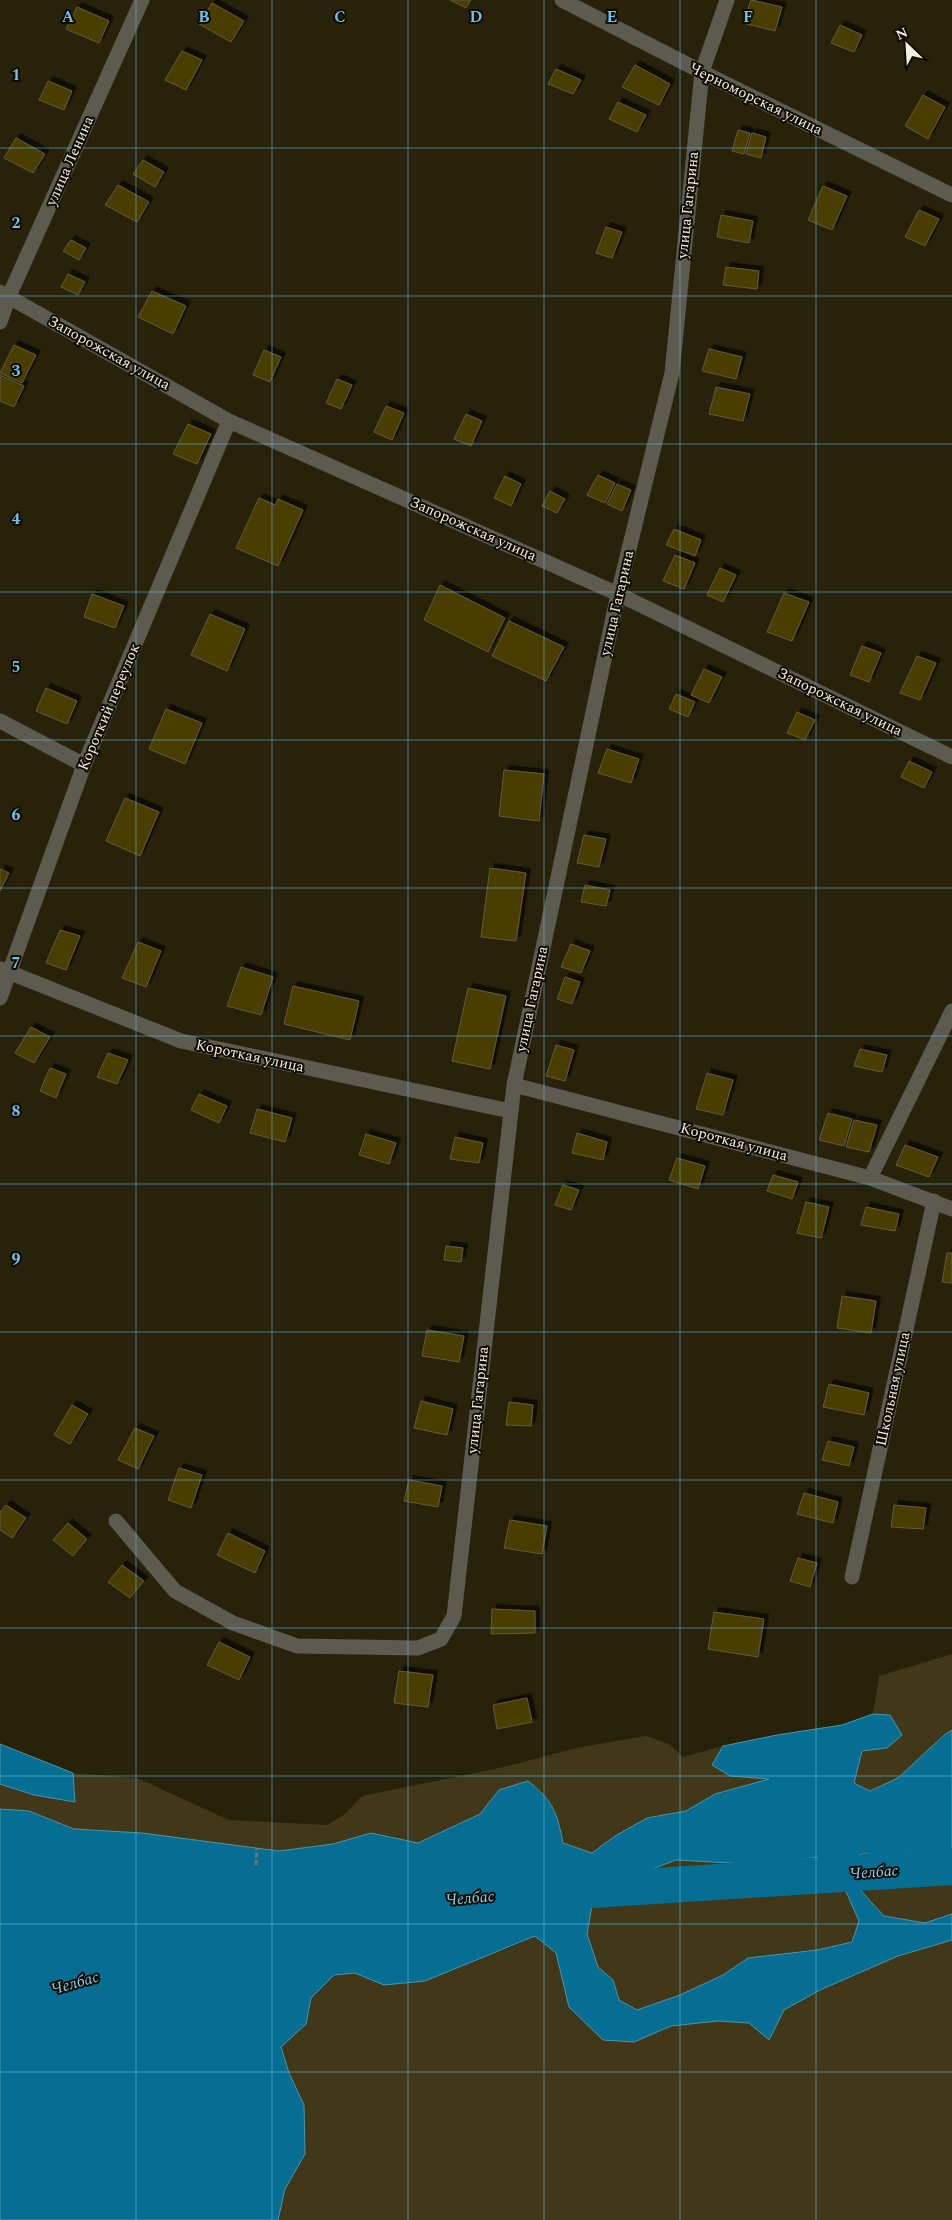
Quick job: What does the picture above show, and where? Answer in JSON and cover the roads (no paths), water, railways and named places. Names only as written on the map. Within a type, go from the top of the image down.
[{"type":"street","name":"улица Ленина","points":[[0,322],[4,294],[142,0]]},
{"type":"street","name":"Черноморская улица","points":[[562,0],[702,72],[952,195]]},
{"type":"street","name":"улица Гагарина","points":[[116,1521],[176,1591],[234,1623],[297,1646],[418,1648],[441,1639],[454,1616],[514,1085],[618,594],[672,373],[702,72],[727,0]]},
{"type":"street","name":"Запорожская улица","points":[[4,294],[229,421],[618,594],[952,757]]},
{"type":"street","name":"Короткий переулок","points":[[0,998],[5,971],[84,765],[229,421]]},
{"type":"street","points":[[0,721],[84,765]]},
{"type":"street","name":"Короткая улица","points":[[5,971],[181,1041],[510,1111]]},
{"type":"street","points":[[870,1178],[952,1011]]},
{"type":"street","name":"Короткая улица","points":[[514,1085],[870,1178],[934,1200],[952,1209]]},
{"type":"street","name":"Школьная улица","points":[[852,1578],[934,1200]]},
{"type":"water","points":[[873,1714],[890,1715],[902,1735],[887,1748],[862,1751],[854,1783],[870,1791],[898,1778],[944,1735],[952,1730],[952,1861],[946,1856],[908,1852],[885,1866],[866,1853],[849,1858],[852,1881],[884,1916],[925,1923],[952,1914],[952,1940],[898,1956],[820,1990],[784,2010],[769,2040],[749,2023],[718,2021],[671,2026],[634,2042],[603,2040],[569,2007],[556,1953],[535,1936],[425,1981],[384,1985],[355,1973],[334,1975],[311,1998],[306,2024],[281,2047],[289,2073],[304,2105],[305,2154],[285,2189],[278,2220],[0,2220],[0,1809],[29,1811],[74,1829],[142,1833],[279,1851],[333,1844],[371,1833],[418,1843],[480,1814],[499,1790],[528,1781],[553,1808],[559,1823],[563,1843],[592,1853],[615,1836],[647,1818],[686,1811],[715,1794],[769,1779],[730,1776],[712,1765],[723,1746],[842,1725]],"holes":[[[817,1857],[844,1887],[859,1921],[852,1942],[817,1950],[748,1958],[723,1975],[680,1995],[637,2010],[619,2000],[613,1980],[598,1967],[587,1934],[593,1900],[618,1882],[676,1860],[765,1865]]]},
{"type":"water","points":[[0,1744],[73,1773],[75,1802],[34,1795],[0,1784]]},
{"type":"waterway","name":"Челбас","points":[[560,1892],[952,1867]]}]
